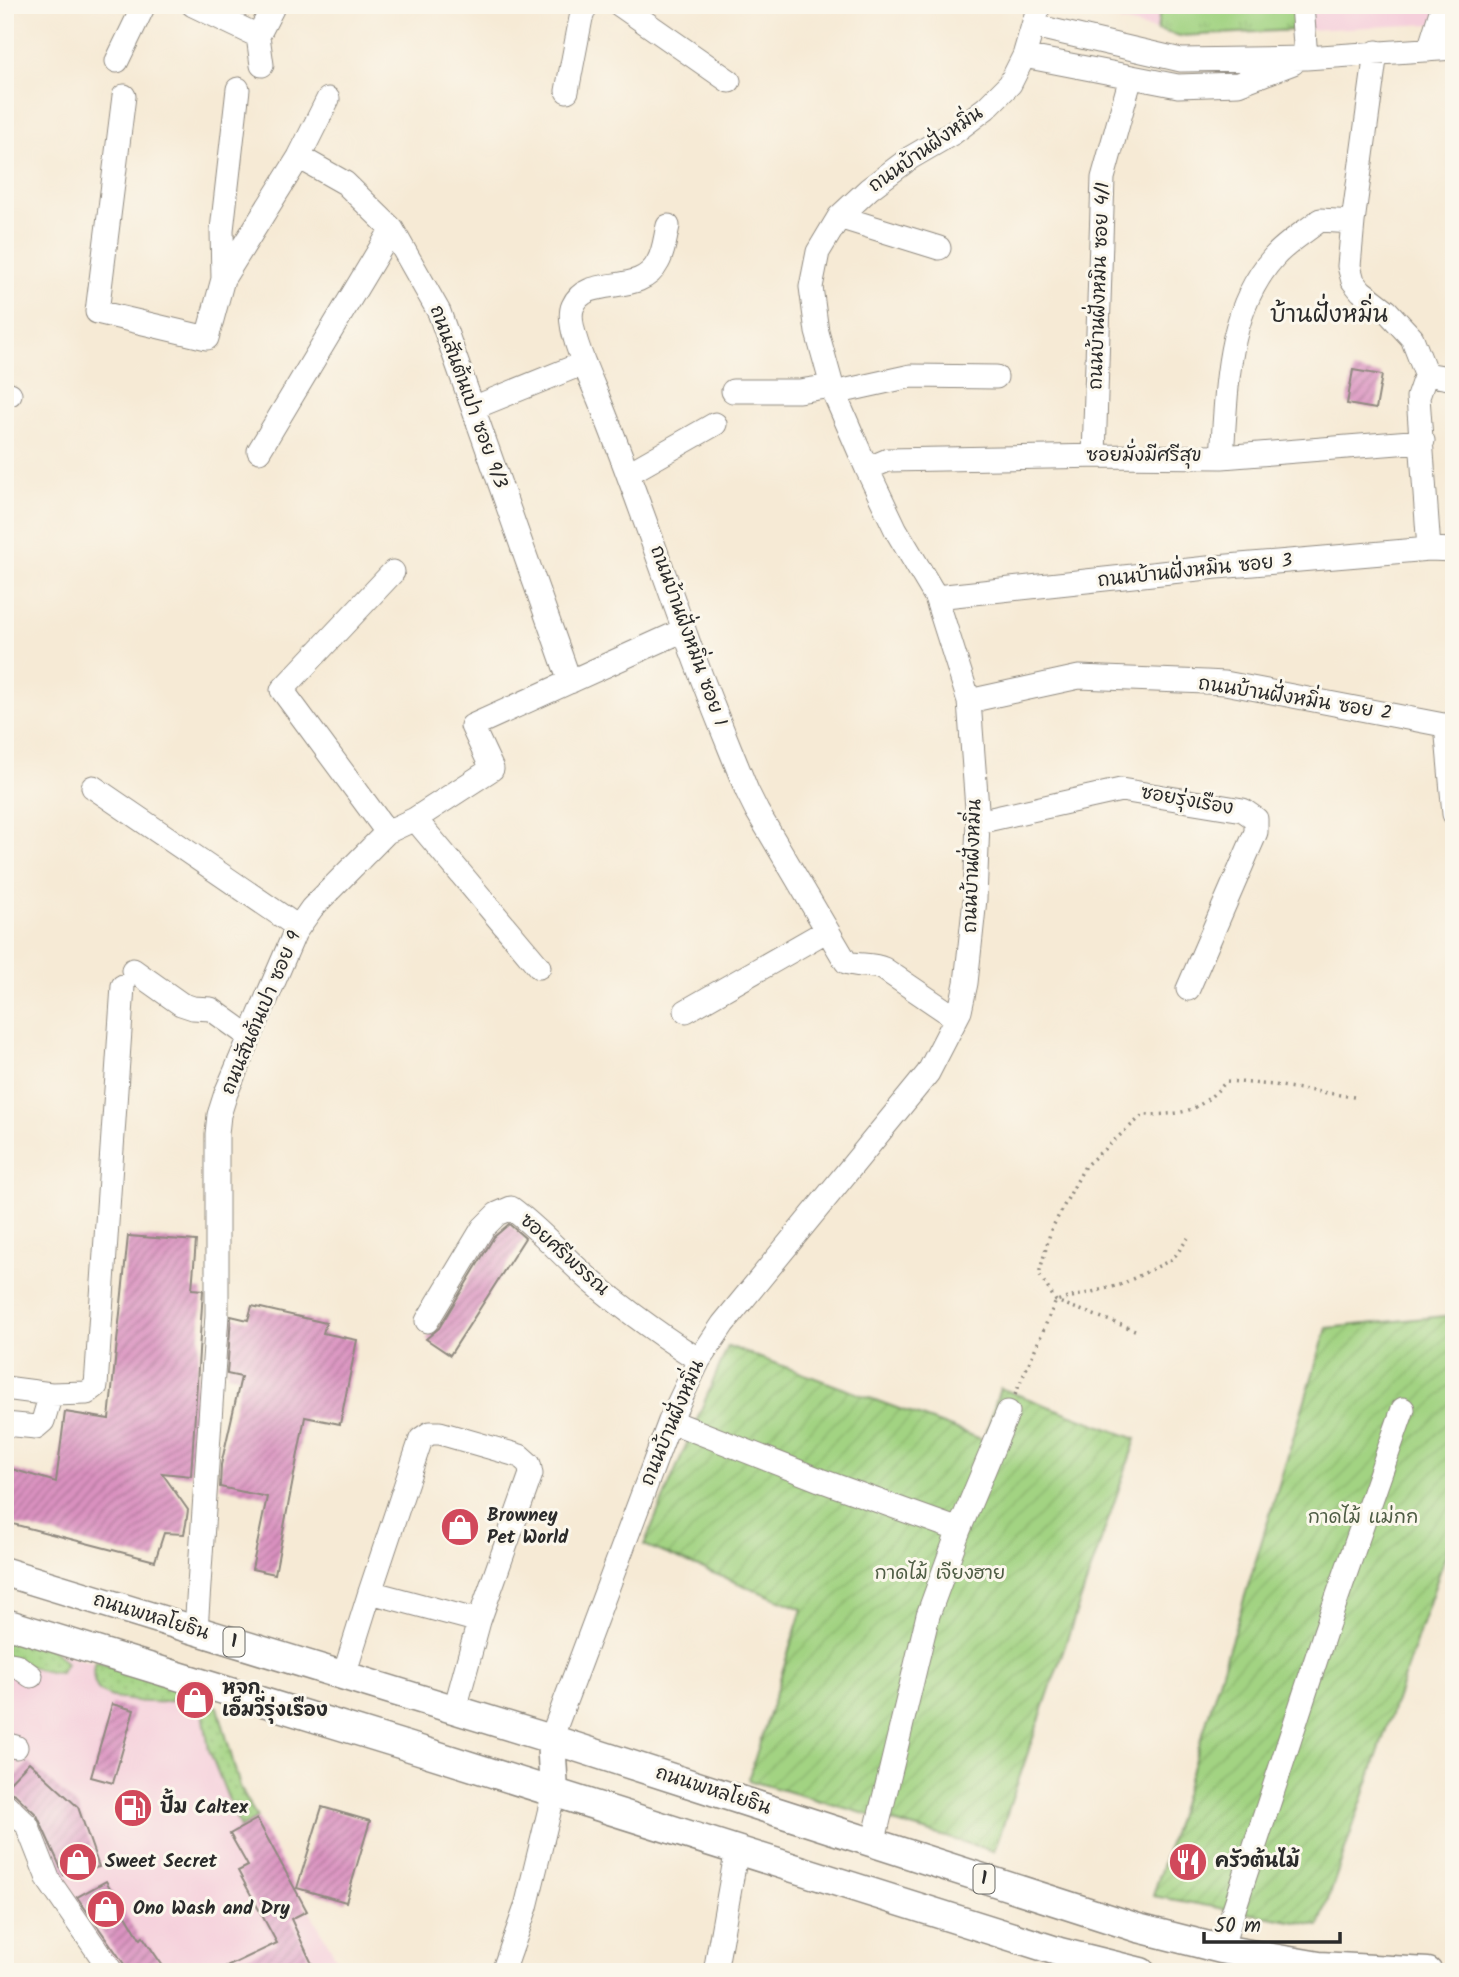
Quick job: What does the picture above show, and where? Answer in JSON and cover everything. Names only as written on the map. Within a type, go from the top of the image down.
[{"type":"main road","name":"ถนนพหลโยธิน","points":[[5,1572],[551,1739],[1138,1928],[1221,1949],[1319,1966],[1428,1972]]},
{"type":"main road","points":[[5,1623],[737,1849],[1057,1962],[1141,1972]]},
{"type":"main road","points":[[551,1739],[554,1792]]},
{"type":"street","points":[[117,61],[144,5]]},
{"type":"street","points":[[194,5],[258,36]]},
{"type":"street","points":[[262,65],[258,36],[274,5]]},
{"type":"street","points":[[567,90],[586,5]]},
{"type":"street","points":[[620,5],[729,81]]},
{"type":"street","points":[[1302,5],[1306,58]]},
{"type":"street","points":[[1429,50],[1443,5]]},
{"type":"street","points":[[1036,15],[1181,60],[1306,58],[1454,48]]},
{"type":"street","name":"ถนนบ้านฝั่งหมิ่น","points":[[551,1739],[670,1421],[699,1360],[723,1324],[928,1073],[957,1018],[967,971],[975,898],[978,822],[969,701],[936,597],[896,530],[833,390],[817,332],[811,287],[818,252],[839,217],[869,189],[900,166],[953,133],[986,108],[1010,84],[1024,55],[1036,15]]},
{"type":"street","points":[[1376,52],[1349,266],[1353,281],[1361,291],[1387,311],[1412,338],[1426,373],[1418,397],[1429,549]]},
{"type":"street","points":[[1024,55],[1178,86],[1238,84],[1306,58]]},
{"type":"street","name":"ถนนบ้านฝั่งหมิน ซอย 4/1","points":[[1094,456],[1102,178],[1131,77]]},
{"type":"street","points":[[124,96],[97,312],[207,338],[223,279],[222,230],[238,89]]},
{"type":"street","points":[[223,279],[299,157],[328,99]]},
{"type":"street","name":"ถนนสันต้นเปา ซอย 9/3","points":[[299,157],[345,183],[392,229],[439,312],[570,682]]},
{"type":"street","points":[[839,217],[939,248]]},
{"type":"street","points":[[1222,457],[1228,368],[1246,298],[1274,257],[1320,220],[1353,222]]},
{"type":"street","name":"ถนนบ้านฝั่งหมิ่น ซอย 1","points":[[668,226],[660,261],[645,279],[587,291],[573,306],[573,326],[584,363],[629,473],[684,630],[747,791],[826,931],[846,962],[876,965],[884,969],[957,1018]]},
{"type":"street","points":[[259,451],[392,229]]},
{"type":"street","points":[[473,408],[584,363]]},
{"type":"street","points":[[1426,373],[1454,379]]},
{"type":"street","points":[[733,391],[833,390],[911,376],[996,377]]},
{"type":"street","points":[[629,473],[715,424]]},
{"type":"street","name":"ซอยมั่งมีศรีสุข","points":[[867,469],[888,460],[1094,456],[1222,457],[1423,441]]},
{"type":"street","name":"ถนนบ้านฝั่งหมิน ซอย 3","points":[[936,597],[1217,567],[1429,549],[1454,550]]},
{"type":"street","points":[[387,832],[282,690],[393,572]]},
{"type":"street","name":"ถนนสันต้นเปา ซอย 9","points":[[196,1630],[217,1315],[219,1115],[298,927],[312,908],[387,832],[415,819],[492,769],[472,726],[684,630]]},
{"type":"street","name":"ถนนบ้านฝั่งหมิ่น ซอย 2","points":[[969,701],[1072,678],[1206,682],[1225,683],[1450,726]]},
{"type":"street","points":[[1450,726],[1454,814]]},
{"type":"street","points":[[93,788],[298,927]]},
{"type":"street","name":"ซอยรุ่งเรือง","points":[[978,822],[1121,790],[1243,810],[1252,815],[1256,819],[1256,832],[1188,989]]},
{"type":"street","points":[[415,819],[539,967]]},
{"type":"street","points":[[686,1011],[826,931]]},
{"type":"street","points":[[5,1388],[51,1394],[87,1393],[96,1386],[128,978],[181,1004],[192,1008],[211,1009],[250,1037]]},
{"type":"street","name":"ซอยศรีพรรณ","points":[[427,1321],[483,1228],[497,1214],[511,1208],[539,1228],[579,1270],[622,1306],[699,1360]]},
{"type":"street","points":[[5,1424],[36,1427],[43,1421],[51,1394]]},
{"type":"street","points":[[1221,1949],[1325,1632],[1402,1409]]},
{"type":"street","points":[[873,1844],[928,1615],[958,1530],[1008,1412]]},
{"type":"street","points":[[670,1421],[958,1530]]},
{"type":"street","points":[[344,1675],[421,1438],[430,1433],[440,1433],[520,1456],[529,1464],[531,1474],[479,1621],[454,1709]]},
{"type":"street","points":[[370,1592],[479,1621]]},
{"type":"street","points":[[5,1663],[16,1665],[31,1676]]},
{"type":"street","points":[[503,1972],[526,1907],[554,1792]]},
{"type":"street","points":[[5,1804],[27,1825],[49,1881],[112,1972]]},
{"type":"street","points":[[715,1972],[737,1849]]},
{"type":"path","points":[[1135,1330],[1056,1301],[1039,1274],[1051,1230],[1085,1166],[1143,1115],[1181,1114],[1205,1103],[1227,1081],[1354,1097]]},
{"type":"path","points":[[1056,1301],[1119,1285],[1173,1258],[1188,1238]]},
{"type":"path","points":[[1008,1412],[1056,1301]]},
{"type":"shaded area","points":[[1067,5],[1454,5],[1454,23],[1180,36],[1066,8]]},
{"type":"shaded area","name":"ปั้ม Caltex","points":[[5,1636],[189,1692],[218,1707],[240,1787],[338,1961],[316,1972],[118,1972],[5,1799]]},
{"type":"green space","points":[[1161,5],[1295,5],[1297,30],[1180,36],[1157,30]]},
{"type":"green space","name":"กาดไม้ แม่กก","points":[[1454,1315],[1454,1530],[1319,1926],[1153,1896],[1327,1328]]},
{"type":"green space","name":"กาดไม้ เจียงฮาย","points":[[728,1346],[984,1440],[1000,1388],[1136,1439],[994,1851],[748,1780],[802,1609],[644,1545]]},
{"type":"green space","points":[[5,1636],[47,1647],[66,1663],[60,1673],[53,1673],[5,1658]]},
{"type":"green space","points":[[95,1661],[189,1692],[174,1700],[157,1702],[112,1696],[103,1693],[96,1686]]},
{"type":"green space","points":[[209,1702],[218,1707],[240,1787],[257,1818],[240,1828],[209,1750],[203,1712]]},
{"type":"building","points":[[1353,370],[1382,375],[1376,409],[1347,404]]},
{"type":"building","points":[[509,1224],[525,1238],[450,1355],[426,1339],[439,1328],[494,1237]]},
{"type":"building","points":[[128,1236],[196,1241],[192,1289],[203,1290],[191,1476],[162,1473],[188,1510],[186,1524],[184,1534],[164,1533],[155,1561],[5,1522],[5,1467],[56,1482],[65,1412],[109,1419]]},
{"type":"building","points":[[252,1306],[326,1323],[323,1333],[357,1340],[340,1424],[305,1417],[275,1574],[252,1569],[267,1497],[220,1487],[221,1465],[241,1377],[227,1374],[231,1316],[248,1320]]},
{"type":"building","points":[[112,1704],[134,1710],[113,1783],[91,1777]]},
{"type":"building","points":[[29,1762],[78,1807],[99,1867],[64,1875],[37,1815],[15,1794],[5,1790]]},
{"type":"building","points":[[322,1807],[370,1821],[346,1902],[297,1888]]},
{"type":"building","points":[[257,1819],[307,1911],[291,1919],[313,1966],[301,1972],[216,1972],[277,1943],[238,1871],[248,1866],[230,1834]]},
{"type":"building","points":[[106,1881],[140,1939],[143,1937],[167,1972],[126,1972],[124,1964],[77,1897]]},
{"type":"place","name":"Browney Pet World","points":[[460,1527]]},
{"type":"place","name":"หจก. เอ็มวีรุ่งเรือง","points":[[195,1700]]},
{"type":"place","name":"ปั้ม Caltex","points":[[133,1808]]},
{"type":"place","name":"Sweet Secret","points":[[78,1862]]},
{"type":"place","name":"ครัวต้นไม้","points":[[1188,1862]]},
{"type":"place","name":"Ono Wash and Dry","points":[[106,1909]]},
{"type":"district","name":"บ้านฝั่งหมิ่น","points":[[1329,316]]}]
